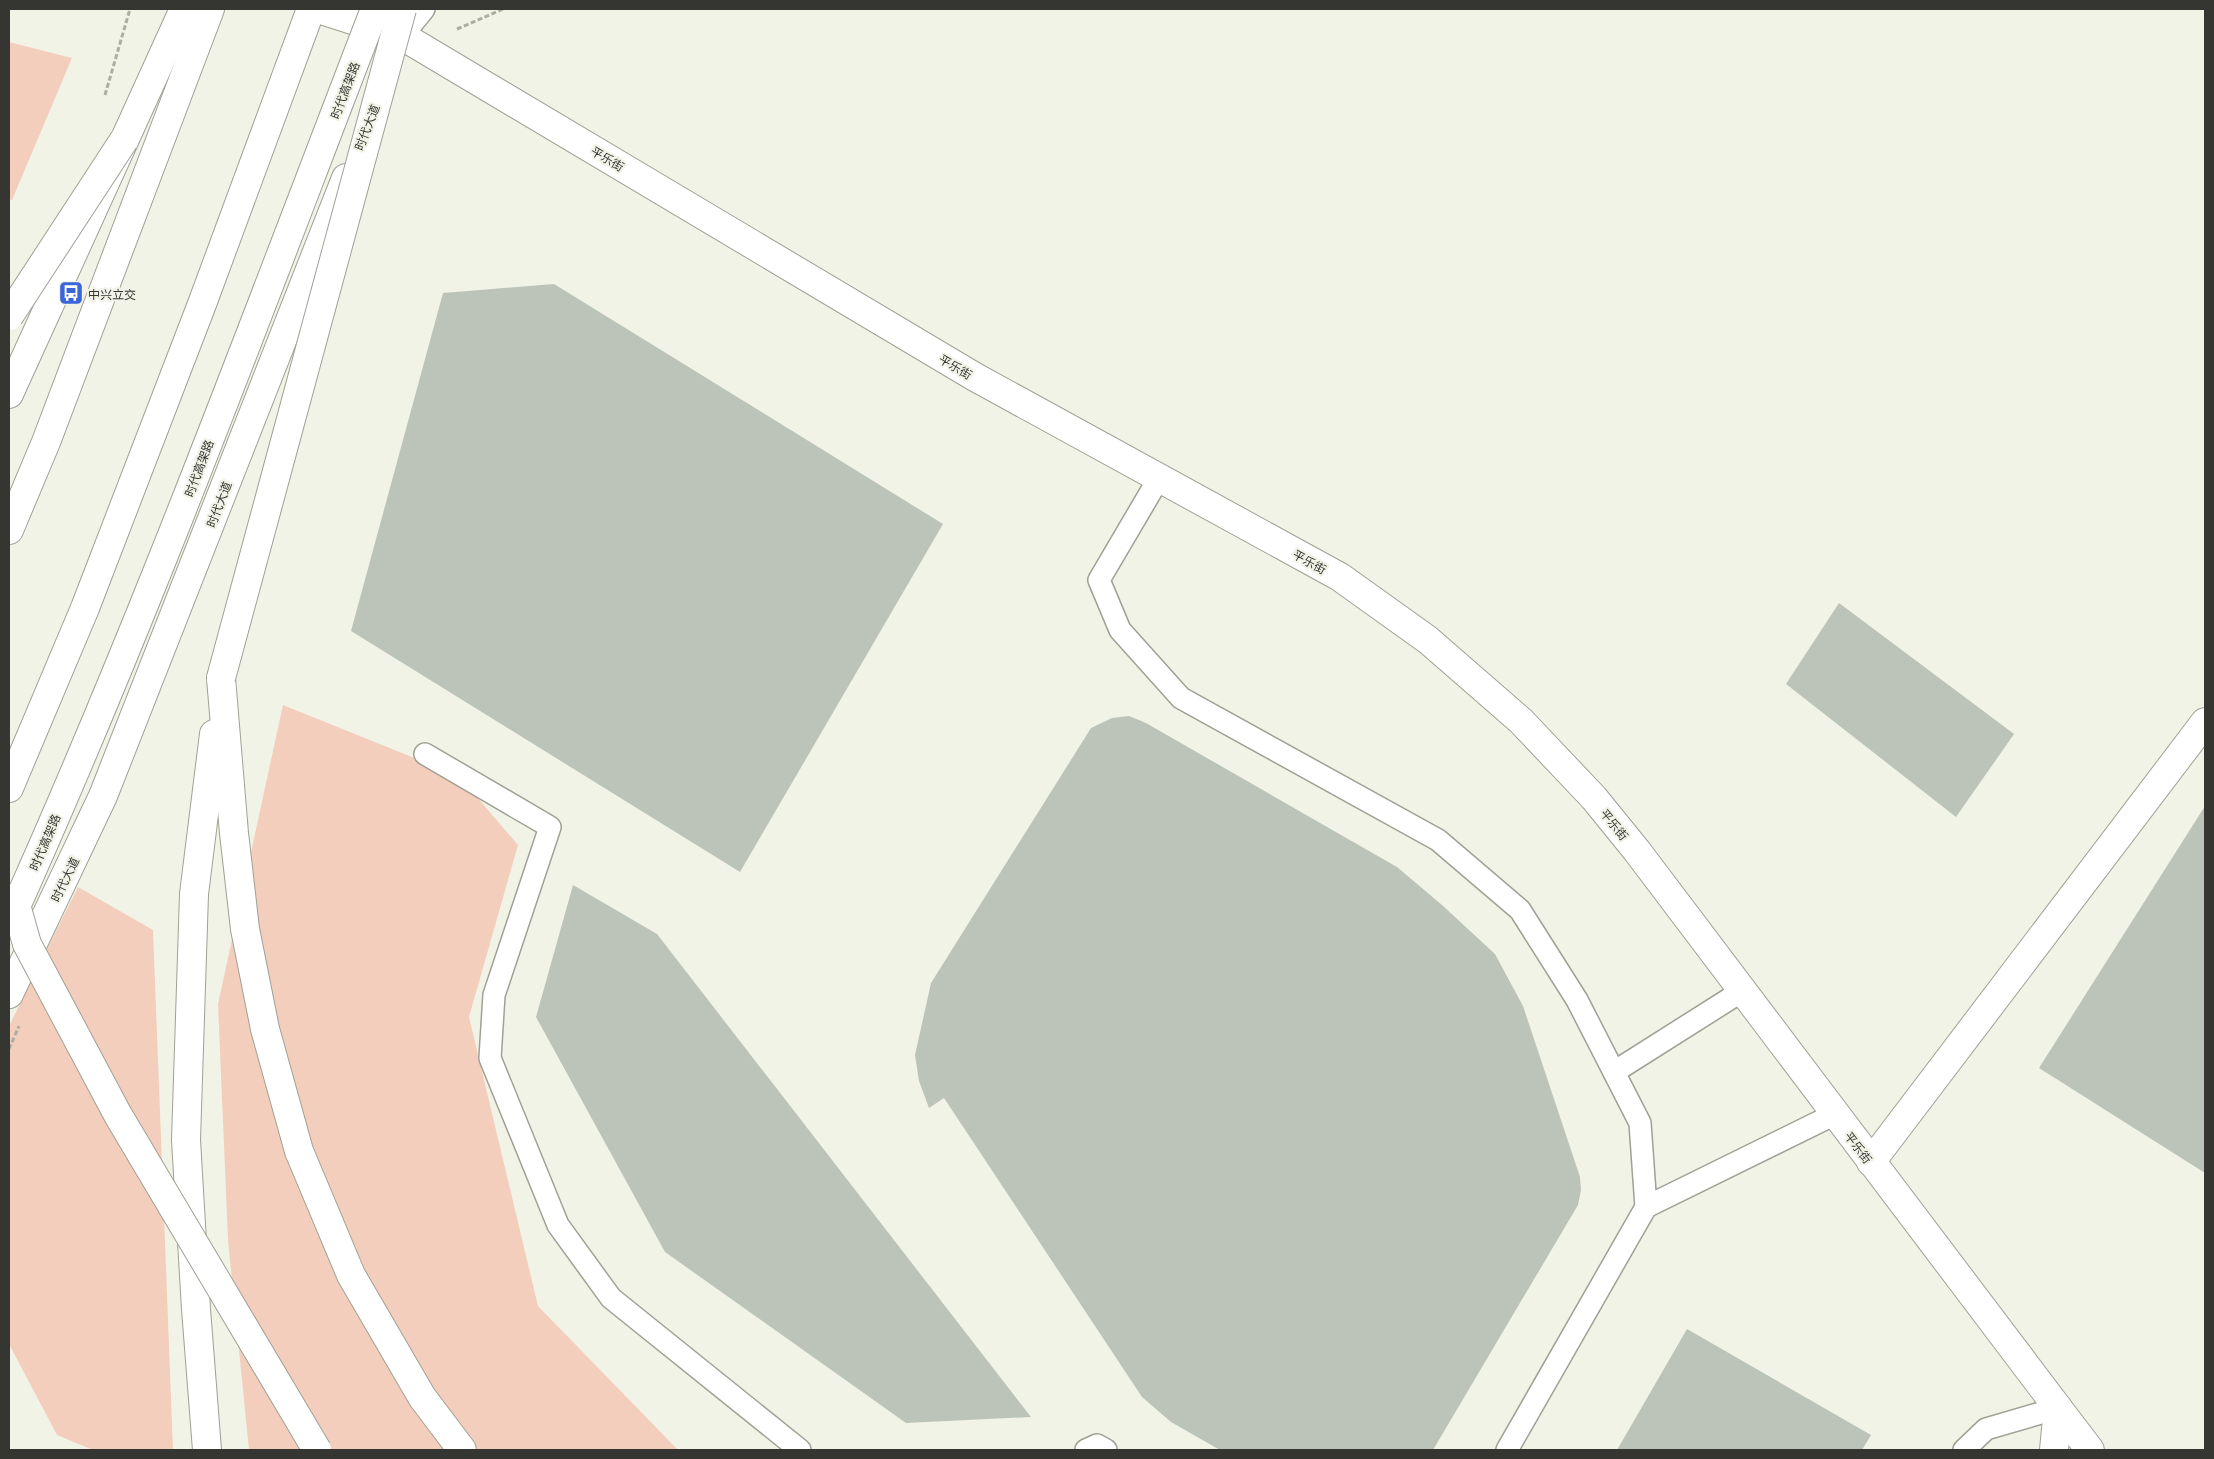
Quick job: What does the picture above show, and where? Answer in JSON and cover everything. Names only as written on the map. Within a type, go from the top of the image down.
[{"type":"main road","points":[[9,394],[184,9]]},
{"type":"main road","points":[[9,530],[46,442],[210,9]]},
{"type":"main road","points":[[9,788],[89,598],[206,294],[311,9]]},
{"type":"main road","name":"平乐街","points":[[318,9],[402,36],[975,377],[1340,577],[1428,640],[1521,722],[1607,813],[2090,1450]]},
{"type":"main road","name":"时代高架路","points":[[9,922],[94,727],[157,575],[375,9]]},
{"type":"main road","points":[[207,1450],[186,1140],[194,894],[221,678],[402,9]]},
{"type":"main road","name":"时代大道","points":[[9,994],[104,796],[413,9]]},
{"type":"main road","points":[[9,316],[124,140]]},
{"type":"main road","points":[[221,678],[234,833],[245,929],[264,1029],[299,1151],[350,1275],[422,1397],[462,1450]]},
{"type":"main road","points":[[1871,1162],[2205,722]]},
{"type":"main road","points":[[9,877],[27,944],[118,1115],[317,1450]]},
{"type":"main road","points":[[2054,1450],[2058,1408]]},
{"type":"lane","points":[[402,36],[424,9]]},
{"type":"lane","points":[[1159,478],[1099,580],[1120,630],[1181,698],[1438,840],[1520,910],[1577,1000],[1640,1123],[1646,1207],[1507,1450]]},
{"type":"lane","points":[[426,754],[550,827],[494,995],[490,1058],[558,1225],[611,1298],[800,1450]]},
{"type":"lane","points":[[1614,1072],[1742,991]]},
{"type":"lane","points":[[1646,1207],[1835,1114]]},
{"type":"lane","points":[[1964,1450],[1986,1429],[2058,1408]]},
{"type":"lane","points":[[1086,1450],[1097,1445],[1106,1450]]},
{"type":"shaded area","points":[[9,42],[72,58],[12,200],[9,199]]},
{"type":"shaded area","points":[[283,705],[459,776],[518,845],[469,1017],[538,1306],[678,1450],[249,1450],[228,1240],[218,1004]]},
{"type":"shaded area","points":[[78,887],[153,930],[173,1450],[93,1450],[57,1435],[9,1344],[9,1026]]},
{"type":"building","points":[[554,284],[943,524],[740,872],[351,631],[443,293]]},
{"type":"building","points":[[1839,603],[2014,734],[1956,817],[1786,684]]},
{"type":"building","points":[[1129,716],[1146,723],[1397,867],[1495,954],[1523,1006],[1580,1177],[1581,1190],[1578,1205],[1433,1450],[1220,1450],[1171,1422],[1142,1397],[944,1098],[929,1108],[919,1081],[915,1055],[931,983],[1091,728],[1112,718]]},
{"type":"building","points":[[2205,806],[2205,1173],[2039,1068]]},
{"type":"building","points":[[573,885],[657,934],[1031,1417],[906,1423],[665,1252],[536,1017]]},
{"type":"building","points":[[1687,1329],[1871,1435],[1862,1450],[1617,1450]]},
{"type":"place","name":"中兴立交","points":[[71,293]]}]
